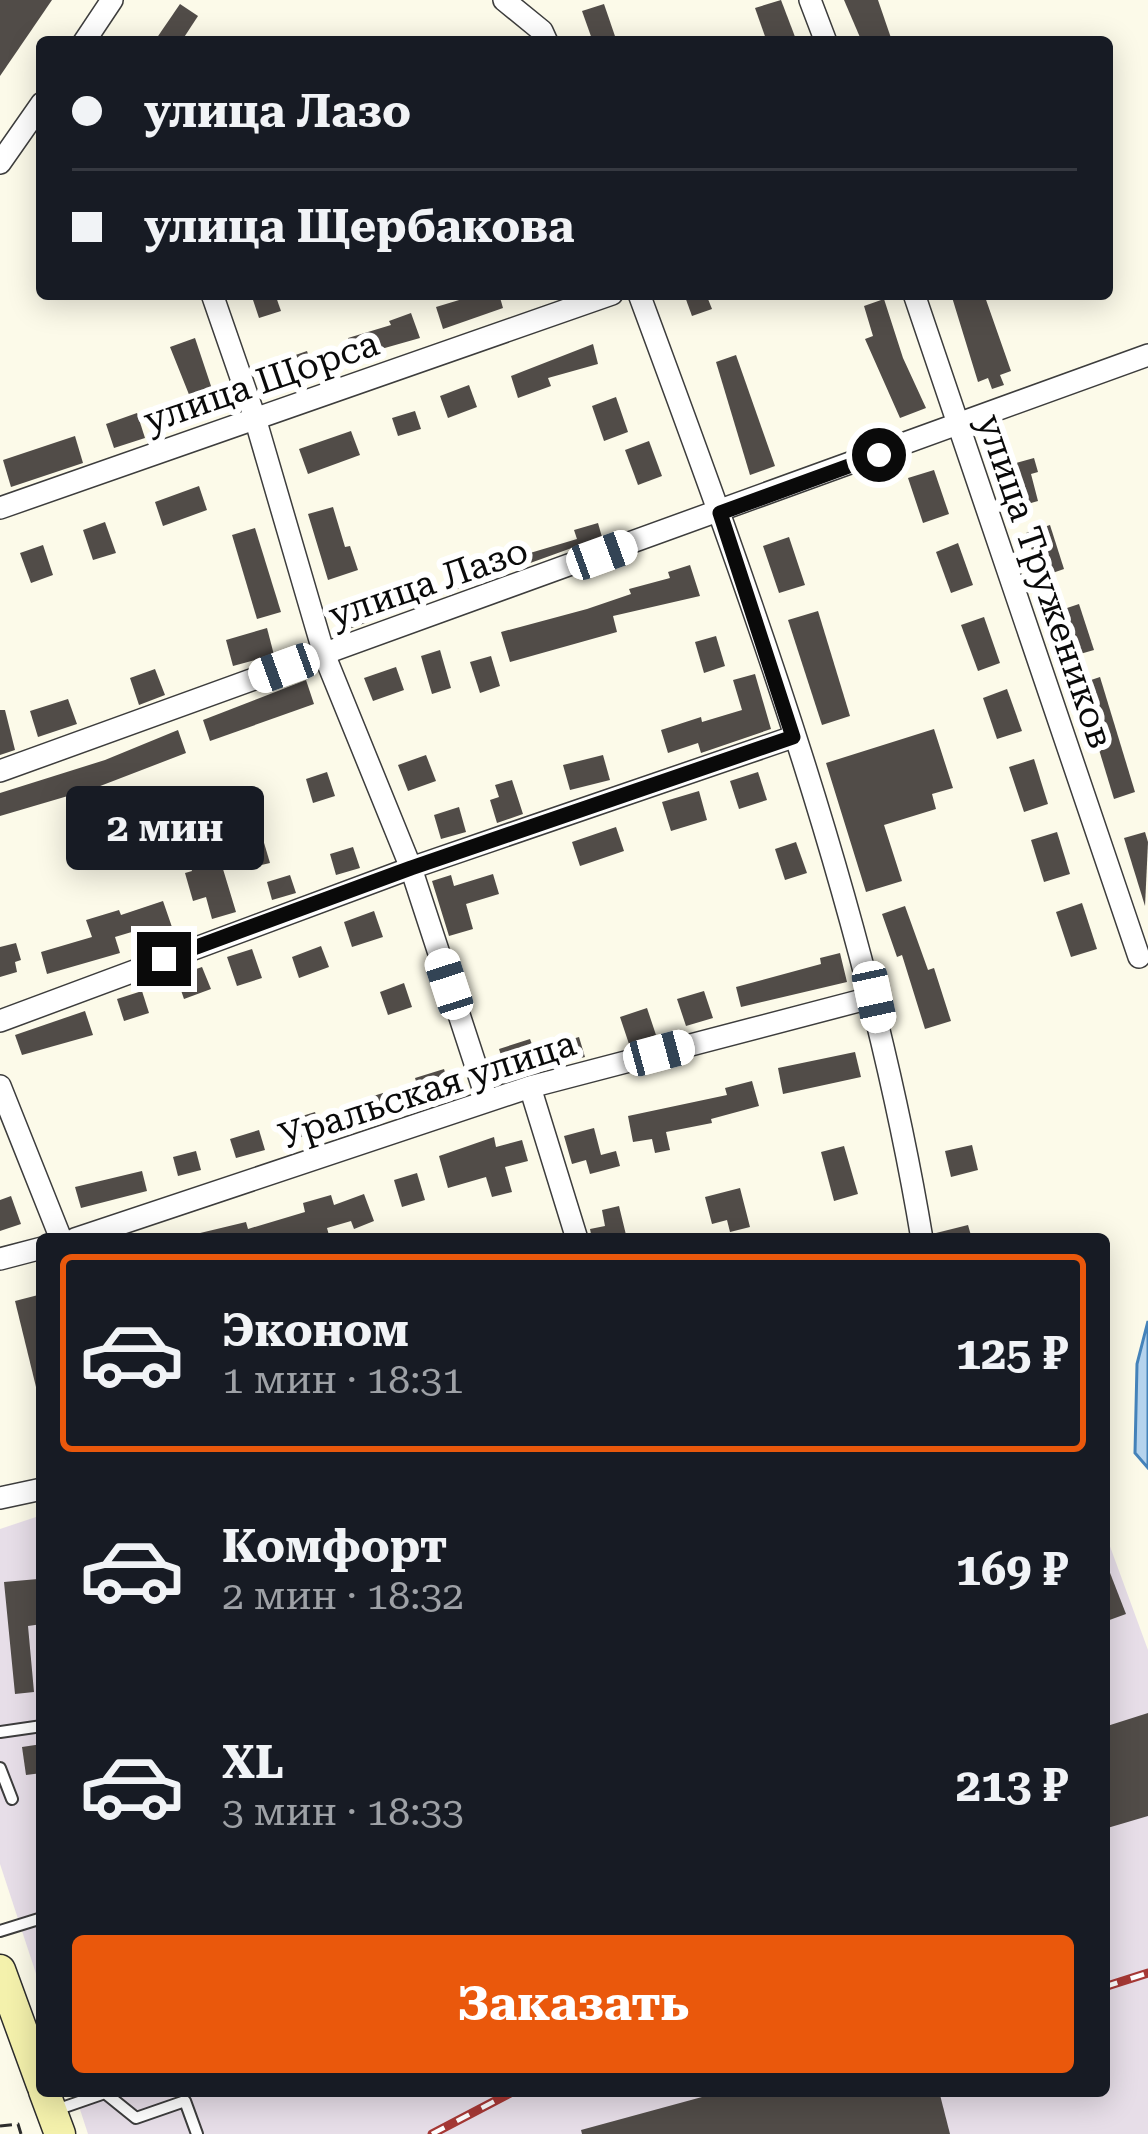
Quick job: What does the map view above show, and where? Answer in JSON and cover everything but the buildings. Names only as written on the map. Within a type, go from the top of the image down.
[{"type":"main road","points":[[0,1970],[36,2069]]},
{"type":"street","points":[[89,36],[112,0]]},
{"type":"street","points":[[504,0],[544,36]]},
{"type":"street","points":[[810,0],[824,36]]},
{"type":"street","points":[[0,163],[36,112]]},
{"type":"street","points":[[214,300],[255,418],[324,654],[411,868],[487,1100]]},
{"type":"street","name":"улица Щорса","points":[[0,508],[595,300]]},
{"type":"street","points":[[641,300],[720,513],[874,997],[921,1233]]},
{"type":"street","name":"улица Тружеников","points":[[916,300],[1139,957]]},
{"type":"street","name":"улица Лазо","points":[[0,770],[1148,355]]},
{"type":"street","points":[[0,1021],[411,868],[793,737]]},
{"type":"street","name":"Уральская улица","points":[[93,1233],[530,1087],[874,997]]},
{"type":"street","points":[[0,1086],[59,1233]]},
{"type":"street","points":[[530,1087],[575,1233]]},
{"type":"street","points":[[0,1259],[36,1250]]},
{"type":"street","points":[[0,1498],[36,1490]]},
{"type":"lane","points":[[0,1732],[36,1727]]},
{"type":"lane","points":[[0,1768],[12,1798]]},
{"type":"lane","points":[[0,1931],[36,1920]]},
{"type":"lane","points":[[49,2105],[86,2097]]},
{"type":"lane","points":[[110,2097],[136,2119],[185,2101],[197,2134]]},
{"type":"path","points":[[0,2126],[18,2124],[21,2134]]},
{"type":"shaded area","points":[[36,1517],[36,1974],[0,1864],[0,1529]]},
{"type":"shaded area","points":[[1110,1546],[1148,1650],[1148,2134],[88,2134],[76,2097],[1110,2097]]},
{"type":"water","points":[[1148,1321],[1148,1468],[1135,1453],[1137,1364]]},
{"type":"railway","points":[[1110,1985],[1148,1973]]},
{"type":"railway","points":[[432,2134],[503,2097]]},
{"type":"route","points":[[164,959],[411,868],[793,737],[720,513],[879,455]]}]
